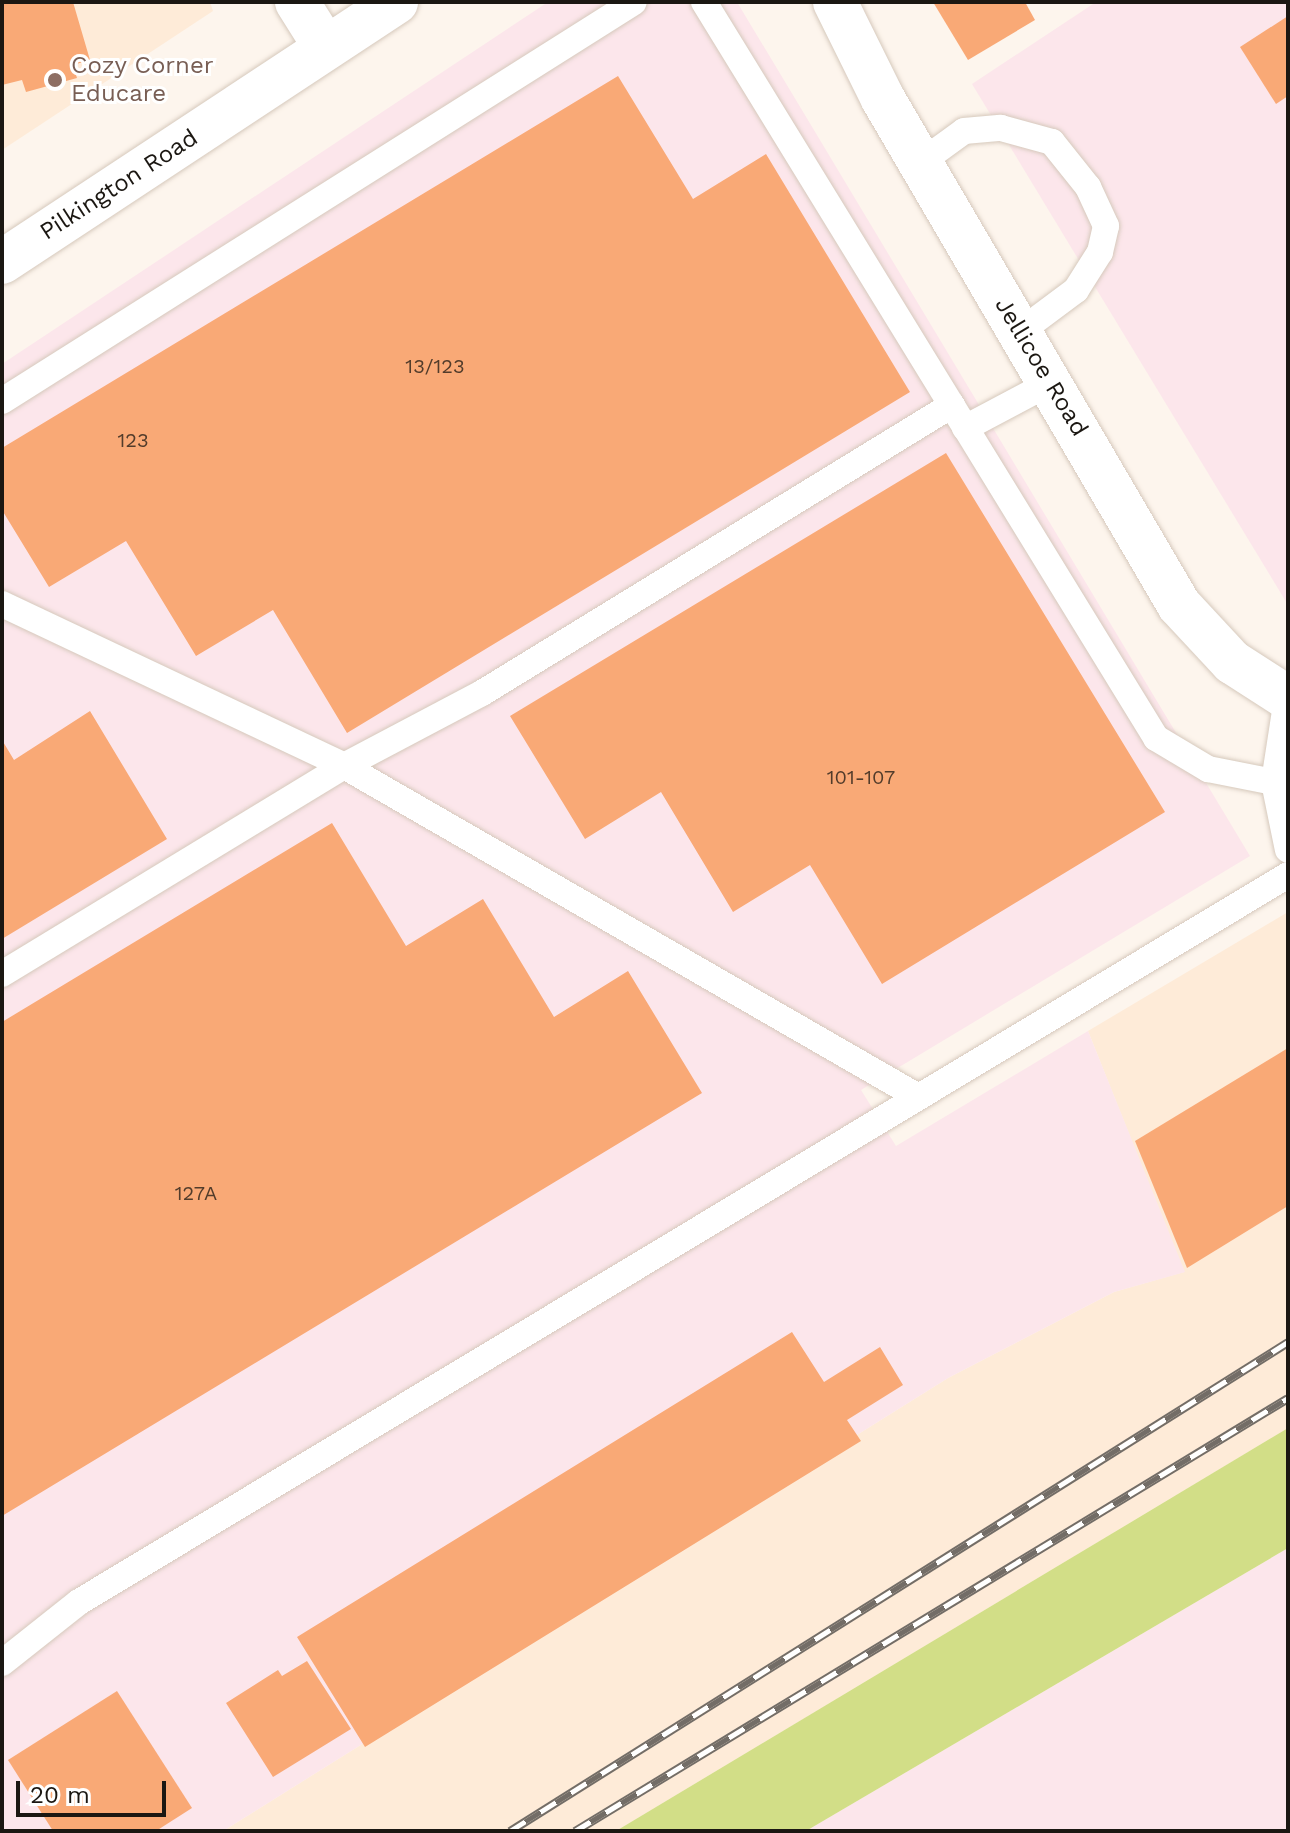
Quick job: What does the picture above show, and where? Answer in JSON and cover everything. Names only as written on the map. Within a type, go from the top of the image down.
[{"type":"main road","points":[[297,2],[326,48]]},
{"type":"main road","name":"Pilkington Road","points":[[2,262],[396,2]]},
{"type":"main road","name":"Jellicoe Road","points":[[835,2],[920,163],[1179,605],[1232,662],[1288,698]]},
{"type":"lane","points":[[2,401],[634,2]]},
{"type":"lane","points":[[704,2],[1156,738],[1208,769],[1274,782]]},
{"type":"lane","points":[[920,163],[964,131],[1001,128],[1052,142],[1088,187],[1106,226],[1100,252],[1076,290],[1021,331]]},
{"type":"lane","points":[[965,428],[1050,383]]},
{"type":"lane","points":[[2,974],[344,766],[482,693],[952,405]]},
{"type":"lane","points":[[2,604],[344,766],[915,1095]]},
{"type":"lane","points":[[1288,698],[1274,782],[1288,850]]},
{"type":"lane","points":[[2,1663],[79,1602],[915,1095],[1288,875]]},
{"type":"shaded area","name":"Cozy Corner Educare","points":[[2,2],[210,2],[213,11],[2,150]]},
{"type":"shaded area","points":[[548,2],[737,2],[1250,856],[861,1090],[896,1146],[1088,1031],[1185,1272],[1114,1292],[948,1378],[223,1831],[2,1831],[2,364]]},
{"type":"shaded area","points":[[1096,2],[1288,2],[1288,605],[972,84]]},
{"type":"shaded area","points":[[1288,912],[1288,1428],[616,1831],[223,1831],[948,1378],[1114,1292],[1184,1272],[1088,1031]]},
{"type":"shaded area","points":[[1288,1548],[1288,1831],[806,1831]]},
{"type":"green space","points":[[1288,1428],[1288,1548],[806,1831],[616,1831]]},
{"type":"building","points":[[2,2],[73,2],[90,60],[73,65],[77,78],[26,92],[22,80],[2,85]]},
{"type":"building","points":[[933,2],[1025,2],[1035,20],[968,60]]},
{"type":"building","points":[[1288,16],[1288,96],[1276,104],[1240,47]]},
{"type":"building","points":[[618,76],[693,199],[766,154],[910,392],[347,733],[273,610],[196,656],[126,541],[49,587],[2,510],[2,448]]},
{"type":"building","points":[[946,453],[1165,812],[882,984],[810,865],[733,912],[661,792],[585,839],[510,716]]},
{"type":"building","points":[[90,711],[167,839],[2,939],[2,740],[14,760]]},
{"type":"building","points":[[332,823],[406,946],[483,899],[554,1017],[628,971],[702,1093],[2,1516],[2,1022]]},
{"type":"building","points":[[1288,1048],[1288,1206],[1187,1268],[1135,1141]]},
{"type":"building","points":[[792,1332],[824,1382],[880,1347],[903,1385],[847,1420],[861,1441],[365,1747],[297,1637]]},
{"type":"building","points":[[307,1661],[351,1729],[273,1777],[226,1703],[278,1670],[282,1676]]},
{"type":"building","points":[[117,1691],[192,1808],[156,1831],[53,1831],[8,1760]]},
{"type":"railway","points":[[510,1831],[1288,1342]]},
{"type":"railway","points":[[575,1831],[1288,1398]]},
{"type":"place","name":"Cozy Corner Educare","points":[[55,80]]}]
